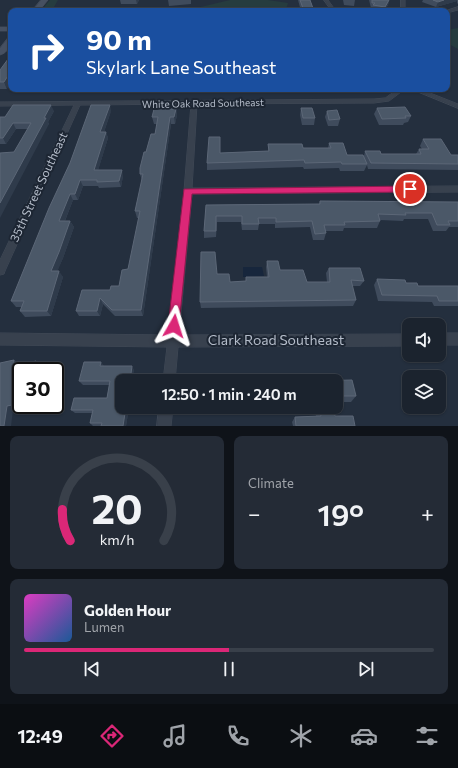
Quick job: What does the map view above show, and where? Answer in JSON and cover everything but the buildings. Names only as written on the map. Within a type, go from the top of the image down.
[{"type":"street","points":[[38,8],[45,0]]},
{"type":"street","points":[[0,53],[8,44]]},
{"type":"street","name":"White Oak Road Southeast","points":[[0,104],[374,101],[387,100],[398,92]]},
{"type":"street","points":[[422,92],[458,106]]},
{"type":"street","name":"35th Street Southeast","points":[[0,271],[78,103]]},
{"type":"street","points":[[169,374],[188,191],[194,103]]},
{"type":"street","points":[[188,191],[458,189]]},
{"type":"street","name":"Clark Road Southeast","points":[[0,339],[172,341],[402,340]]},
{"type":"street","points":[[446,339],[458,339]]},
{"type":"street","points":[[164,426],[165,414]]},
{"type":"green space","points":[[50,0],[58,0],[54,7],[60,8],[43,8]]},
{"type":"green space","points":[[230,0],[268,0],[288,3],[286,8],[197,8]]},
{"type":"green space","points":[[458,28],[458,49],[450,45],[450,29]]},
{"type":"water","points":[[243,267],[262,267],[264,276],[243,277]]},
{"type":"route","points":[[174,326],[188,191],[410,189]]}]
